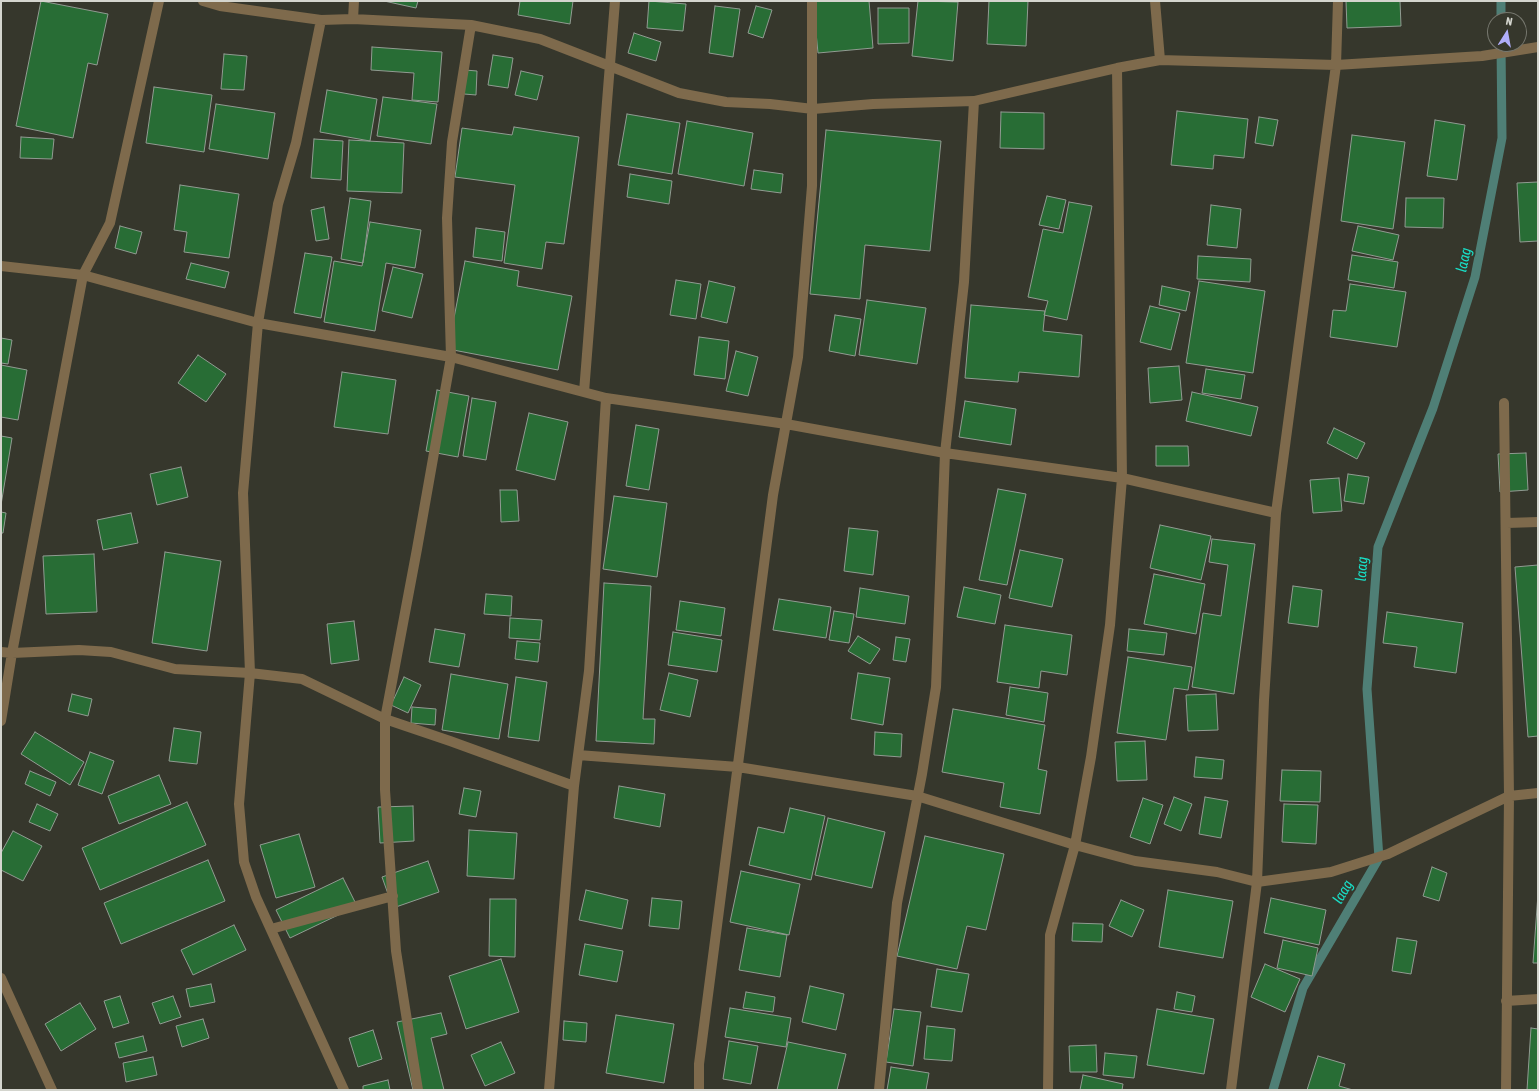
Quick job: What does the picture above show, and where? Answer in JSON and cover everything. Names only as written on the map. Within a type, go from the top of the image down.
[{"type":"street","points":[[1,721],[12,653],[83,275],[110,223],[159,1]]},
{"type":"street","points":[[203,1],[220,6],[321,20],[353,19],[471,25],[540,39],[679,92],[726,102],[770,104],[813,109],[873,104],[974,101],[1117,68],[1160,60],[1336,65],[1482,56],[1538,47]]},
{"type":"street","points":[[353,19],[354,1]]},
{"type":"street","points":[[584,392],[615,1]]},
{"type":"street","points":[[699,1090],[699,1064],[773,495],[798,357],[812,186],[812,1]]},
{"type":"street","points":[[1155,1],[1160,60]]},
{"type":"street","points":[[1231,1090],[1257,882],[1264,700],[1276,513],[1336,65],[1338,1]]},
{"type":"street","points":[[321,20],[296,143],[278,204],[258,323],[243,493],[250,673],[239,804],[244,862],[256,897],[344,1090]]},
{"type":"street","points":[[418,1090],[396,951],[385,790],[385,719],[451,357],[447,218],[452,142],[471,25]]},
{"type":"street","points":[[1048,1090],[1050,935],[1075,845],[1110,625],[1122,478],[1117,68]]},
{"type":"street","points":[[879,1090],[897,903],[936,687],[945,453],[964,282],[974,101]]},
{"type":"street","points":[[1,266],[83,275],[258,323],[451,357],[606,398],[786,424],[945,453],[1122,478],[1276,513]]},
{"type":"street","points":[[549,1090],[574,786],[589,670],[606,398]]},
{"type":"street","points":[[1504,403],[1507,523],[1509,796],[1506,1090]]},
{"type":"street","points":[[1507,523],[1538,522]]},
{"type":"street","points":[[1,652],[12,653],[79,650],[111,652],[175,669],[250,673],[302,679],[385,719],[574,786]]},
{"type":"street","points":[[578,755],[738,767],[917,796],[1075,845],[1136,861],[1217,872],[1257,882],[1331,872],[1388,854],[1509,796],[1538,793]]},
{"type":"street","points":[[271,929],[393,896]]},
{"type":"street","points":[[1,978],[52,1090]]},
{"type":"street","points":[[1506,1001],[1538,999]]},
{"type":"building","points":[[41,1],[108,14],[97,65],[88,63],[73,138],[16,126]]},
{"type":"building","points":[[384,1],[418,1],[416,8]]},
{"type":"building","points":[[520,1],[573,1],[570,24],[518,15]]},
{"type":"building","points":[[649,1],[686,4],[683,31],[647,28]]},
{"type":"building","points":[[813,1],[869,1],[873,48],[818,53]]},
{"type":"building","points":[[918,1],[958,2],[953,61],[912,56]]},
{"type":"building","points":[[989,1],[1028,1],[1026,46],[987,44]]},
{"type":"building","points":[[1346,1],[1400,1],[1401,26],[1347,28]]},
{"type":"building","points":[[715,6],[740,9],[733,57],[709,53]]},
{"type":"building","points":[[756,6],[772,10],[763,38],[748,33]]},
{"type":"building","points":[[878,8],[909,8],[909,43],[878,44]]},
{"type":"building","points":[[634,33],[661,42],[656,61],[628,53]]},
{"type":"building","points":[[372,47],[442,52],[438,102],[412,100],[414,73],[371,70]]},
{"type":"building","points":[[224,54],[247,56],[244,90],[221,89]]},
{"type":"building","points":[[493,55],[513,58],[508,88],[488,85]]},
{"type":"building","points":[[465,70],[477,71],[476,95],[464,94]]},
{"type":"building","points":[[521,71],[543,76],[537,100],[515,95]]},
{"type":"building","points":[[154,87],[212,95],[204,152],[146,143]]},
{"type":"building","points":[[327,90],[377,99],[370,141],[320,132]]},
{"type":"building","points":[[383,97],[437,104],[431,144],[377,136]]},
{"type":"building","points":[[216,104],[275,113],[268,159],[209,149]]},
{"type":"building","points":[[1177,111],[1248,119],[1244,158],[1214,155],[1213,169],[1171,165]]},
{"type":"building","points":[[1001,112],[1044,113],[1044,149],[1000,148]]},
{"type":"building","points":[[627,114],[680,123],[672,174],[618,165]]},
{"type":"building","points":[[1259,117],[1278,120],[1273,146],[1255,143]]},
{"type":"building","points":[[1435,120],[1465,125],[1457,180],[1427,176]]},
{"type":"building","points":[[687,121],[753,133],[744,186],[678,174]]},
{"type":"building","points":[[514,127],[579,137],[564,244],[546,242],[542,269],[504,263],[515,185],[455,177],[462,128],[512,135]]},
{"type":"building","points":[[826,130],[941,141],[930,251],[865,245],[860,299],[810,294]]},
{"type":"building","points":[[1352,135],[1405,142],[1393,229],[1341,221]]},
{"type":"building","points":[[21,137],[54,139],[52,159],[20,158]]},
{"type":"building","points":[[314,139],[343,141],[341,180],[311,178]]},
{"type":"building","points":[[349,140],[404,143],[402,193],[347,191]]},
{"type":"building","points":[[754,170],[783,174],[781,193],[751,189]]},
{"type":"building","points":[[630,174],[672,181],[669,204],[627,197]]},
{"type":"building","points":[[1538,182],[1538,241],[1520,242],[1517,183]]},
{"type":"building","points":[[180,185],[239,194],[229,258],[184,252],[187,232],[174,230]]},
{"type":"building","points":[[1047,196],[1066,200],[1059,229],[1039,225]]},
{"type":"building","points":[[350,198],[371,201],[363,263],[341,259]]},
{"type":"building","points":[[1406,198],[1444,198],[1443,228],[1405,227]]},
{"type":"building","points":[[1069,202],[1092,206],[1067,320],[1044,315],[1048,301],[1028,297],[1043,229],[1063,233]]},
{"type":"building","points":[[1211,205],[1241,209],[1237,248],[1207,245]]},
{"type":"building","points":[[324,207],[329,239],[316,241],[311,210]]},
{"type":"building","points":[[370,222],[421,230],[415,268],[386,263],[375,331],[324,322],[334,261],[362,266]]},
{"type":"building","points":[[120,226],[142,232],[136,254],[115,248]]},
{"type":"building","points":[[1358,226],[1399,235],[1393,260],[1352,251]]},
{"type":"building","points":[[476,228],[505,232],[502,261],[473,257]]},
{"type":"building","points":[[305,253],[332,257],[321,318],[294,313]]},
{"type":"building","points":[[1352,255],[1398,262],[1394,288],[1348,280]]},
{"type":"building","points":[[1198,256],[1251,259],[1250,282],[1197,279]]},
{"type":"building","points":[[465,261],[519,271],[517,286],[572,296],[558,370],[448,349]]},
{"type":"building","points":[[191,263],[229,272],[225,288],[186,279]]},
{"type":"building","points":[[393,267],[423,274],[412,318],[382,311]]},
{"type":"building","points":[[676,280],[701,284],[696,319],[670,315]]},
{"type":"building","points":[[709,281],[735,287],[727,323],[701,317]]},
{"type":"building","points":[[1199,281],[1265,291],[1253,373],[1186,363]]},
{"type":"building","points":[[1350,284],[1406,292],[1397,347],[1330,337],[1333,310],[1346,311]]},
{"type":"building","points":[[1162,286],[1190,292],[1186,311],[1159,305]]},
{"type":"building","points":[[867,300],[926,308],[917,364],[859,355]]},
{"type":"building","points":[[971,305],[1045,311],[1043,331],[1082,335],[1079,377],[1019,372],[1018,382],[965,378]]},
{"type":"building","points":[[1150,306],[1180,313],[1171,350],[1140,342]]},
{"type":"building","points":[[835,315],[861,319],[855,356],[829,351]]},
{"type":"building","points":[[699,337],[729,341],[725,379],[694,375]]},
{"type":"building","points":[[1,338],[12,340],[8,364],[1,363]]},
{"type":"building","points":[[736,351],[758,357],[748,396],[726,391]]},
{"type":"building","points":[[198,355],[226,374],[206,402],[178,383]]},
{"type":"building","points":[[1,365],[27,370],[18,420],[1,417]]},
{"type":"building","points":[[1179,366],[1182,400],[1150,403],[1148,368]]},
{"type":"building","points":[[1206,369],[1245,375],[1241,399],[1202,393]]},
{"type":"building","points":[[342,372],[396,380],[388,434],[334,427]]},
{"type":"building","points":[[437,390],[469,396],[458,457],[426,451]]},
{"type":"building","points":[[1192,392],[1258,407],[1251,436],[1186,421]]},
{"type":"building","points":[[472,398],[496,402],[486,460],[463,456]]},
{"type":"building","points":[[965,401],[1016,409],[1011,445],[959,437]]},
{"type":"building","points":[[529,413],[568,422],[555,480],[516,470]]},
{"type":"building","points":[[636,425],[659,429],[649,490],[626,486]]},
{"type":"building","points":[[1334,428],[1365,443],[1357,459],[1327,443]]},
{"type":"building","points":[[1,436],[12,438],[1,505]]},
{"type":"building","points":[[1156,446],[1188,446],[1189,466],[1156,466]]},
{"type":"building","points":[[1526,453],[1528,490],[1500,492],[1498,454]]},
{"type":"building","points":[[181,467],[188,497],[157,505],[150,474]]},
{"type":"building","points":[[1348,474],[1369,477],[1364,504],[1344,501]]},
{"type":"building","points":[[1339,478],[1342,511],[1313,513],[1310,480]]},
{"type":"building","points":[[998,489],[1026,494],[1007,585],[979,580]]},
{"type":"building","points":[[500,490],[517,490],[519,521],[501,522]]},
{"type":"building","points":[[614,496],[667,503],[657,577],[603,569]]},
{"type":"building","points":[[1,512],[6,513],[3,533],[1,533]]},
{"type":"building","points":[[131,513],[138,543],[103,550],[97,520]]},
{"type":"building","points":[[1160,525],[1211,536],[1201,580],[1150,568]]},
{"type":"building","points":[[849,528],[878,531],[873,575],[844,571]]},
{"type":"building","points":[[1212,539],[1255,544],[1234,694],[1192,687],[1203,613],[1221,616],[1228,565],[1209,562]]},
{"type":"building","points":[[1020,550],[1063,559],[1052,607],[1009,598]]},
{"type":"building","points":[[165,552],[221,561],[207,651],[152,643]]},
{"type":"building","points":[[94,554],[97,612],[46,614],[43,556]]},
{"type":"building","points":[[1538,565],[1538,736],[1528,737],[1515,567]]},
{"type":"building","points":[[1154,574],[1205,584],[1196,634],[1144,624]]},
{"type":"building","points":[[604,583],[651,586],[643,719],[655,719],[654,744],[596,741]]},
{"type":"building","points":[[1293,586],[1322,590],[1318,627],[1288,623]]},
{"type":"building","points":[[964,587],[1001,595],[995,624],[957,617]]},
{"type":"building","points":[[860,588],[909,596],[905,624],[856,617]]},
{"type":"building","points":[[486,594],[512,596],[511,616],[484,614]]},
{"type":"building","points":[[779,599],[831,607],[826,638],[773,630]]},
{"type":"building","points":[[680,601],[725,608],[721,636],[676,630]]},
{"type":"building","points":[[834,611],[854,614],[849,643],[829,640]]},
{"type":"building","points":[[1387,612],[1463,623],[1456,673],[1414,667],[1417,647],[1383,643]]},
{"type":"building","points":[[510,618],[542,620],[540,640],[509,638]]},
{"type":"building","points":[[354,621],[359,660],[331,664],[327,624]]},
{"type":"building","points":[[1005,625],[1072,635],[1067,675],[1041,671],[1039,688],[997,682]]},
{"type":"building","points":[[435,629],[465,634],[459,667],[429,662]]},
{"type":"building","points":[[1129,629],[1167,633],[1164,655],[1127,651]]},
{"type":"building","points":[[673,632],[722,640],[717,672],[668,665]]},
{"type":"building","points":[[858,636],[880,649],[870,664],[848,651]]},
{"type":"building","points":[[896,637],[910,639],[906,662],[893,660]]},
{"type":"building","points":[[517,641],[540,643],[538,662],[515,659]]},
{"type":"building","points":[[1128,657],[1192,667],[1188,690],[1174,688],[1166,740],[1117,733]]},
{"type":"building","points":[[669,673],[698,680],[690,717],[660,710]]},
{"type":"building","points":[[858,673],[890,678],[883,725],[851,719]]},
{"type":"building","points":[[451,674],[508,684],[499,739],[442,730]]},
{"type":"building","points":[[404,677],[421,685],[408,713],[391,705]]},
{"type":"building","points":[[516,677],[547,682],[539,741],[508,737]]},
{"type":"building","points":[[1010,687],[1048,693],[1044,722],[1006,715]]},
{"type":"building","points":[[72,694],[92,699],[88,716],[68,711]]},
{"type":"building","points":[[1216,694],[1218,730],[1188,731],[1186,695]]},
{"type":"building","points":[[412,707],[436,709],[435,725],[411,723]]},
{"type":"building","points":[[953,709],[1045,725],[1038,769],[1047,771],[1040,814],[1000,807],[1004,783],[942,772]]},
{"type":"building","points":[[174,728],[201,732],[197,764],[169,761]]},
{"type":"building","points":[[35,732],[84,762],[70,785],[21,754]]},
{"type":"building","points":[[875,732],[902,734],[901,757],[874,755]]},
{"type":"building","points":[[1145,741],[1147,780],[1117,781],[1115,742]]},
{"type":"building","points":[[90,752],[114,761],[102,794],[78,785]]},
{"type":"building","points":[[1196,757],[1224,760],[1222,779],[1194,777]]},
{"type":"building","points":[[1282,770],[1321,771],[1320,802],[1280,801]]},
{"type":"building","points":[[30,771],[56,782],[50,796],[25,784]]},
{"type":"building","points":[[159,775],[171,804],[119,824],[108,796]]},
{"type":"building","points":[[619,786],[665,794],[660,827],[614,818]]},
{"type":"building","points":[[464,788],[481,791],[476,817],[459,814]]},
{"type":"building","points":[[1174,797],[1192,804],[1181,831],[1164,824]]},
{"type":"building","points":[[1205,797],[1228,801],[1221,838],[1199,834]]},
{"type":"building","points":[[1143,798],[1163,805],[1150,844],[1130,837]]},
{"type":"building","points":[[187,802],[206,845],[100,890],[82,848]]},
{"type":"building","points":[[37,804],[58,814],[50,831],[29,822]]},
{"type":"building","points":[[1284,804],[1318,805],[1316,844],[1282,842]]},
{"type":"building","points":[[413,806],[414,841],[380,843],[378,807]]},
{"type":"building","points":[[790,808],[825,816],[811,880],[749,865],[758,827],[784,833]]},
{"type":"building","points":[[828,818],[885,832],[872,888],[815,875]]},
{"type":"building","points":[[469,830],[517,833],[514,879],[467,876]]},
{"type":"building","points":[[13,831],[42,846],[23,881],[1,870],[1,853]]},
{"type":"building","points":[[299,834],[315,887],[276,898],[260,845]]},
{"type":"building","points":[[925,836],[1004,854],[986,930],[967,926],[957,969],[897,956]]},
{"type":"building","points":[[208,860],[225,901],[121,944],[104,903]]},
{"type":"building","points":[[428,861],[439,892],[393,908],[382,877]]},
{"type":"building","points":[[1432,867],[1447,873],[1439,901],[1423,896]]},
{"type":"building","points":[[741,871],[800,884],[789,935],[730,922]]},
{"type":"building","points":[[343,878],[357,906],[290,938],[276,910]]},
{"type":"building","points":[[586,890],[628,900],[622,929],[579,920]]},
{"type":"building","points":[[1168,890],[1233,901],[1223,958],[1159,947]]},
{"type":"building","points":[[1538,894],[1538,963],[1533,963]]},
{"type":"building","points":[[652,898],[682,901],[679,929],[649,926]]},
{"type":"building","points":[[1271,898],[1326,910],[1319,945],[1264,933]]},
{"type":"building","points":[[490,899],[516,899],[515,957],[489,956]]},
{"type":"building","points":[[1121,900],[1144,910],[1132,937],[1109,926]]},
{"type":"building","points":[[1073,923],[1103,924],[1102,942],[1072,941]]},
{"type":"building","points":[[234,925],[246,950],[193,975],[181,950]]},
{"type":"building","points":[[747,928],[787,935],[780,977],[739,970]]},
{"type":"building","points":[[1397,938],[1417,941],[1411,974],[1392,971]]},
{"type":"building","points":[[1283,940],[1318,948],[1312,976],[1277,968]]},
{"type":"building","points":[[585,944],[623,951],[617,982],[579,975]]},
{"type":"building","points":[[501,959],[519,1012],[466,1029],[449,976]]},
{"type":"building","points":[[1265,964],[1300,979],[1285,1012],[1251,997]]},
{"type":"building","points":[[937,969],[969,974],[962,1012],[931,1007]]},
{"type":"building","points":[[211,984],[215,1002],[190,1007],[186,989]]},
{"type":"building","points":[[810,986],[844,994],[836,1030],[802,1022]]},
{"type":"building","points":[[746,992],[775,997],[773,1012],[743,1008]]},
{"type":"building","points":[[1177,992],[1195,996],[1192,1012],[1174,1009]]},
{"type":"building","points":[[120,996],[129,1023],[113,1028],[104,1001]]},
{"type":"building","points":[[173,996],[181,1017],[160,1024],[152,1003]]},
{"type":"building","points":[[80,1003],[96,1029],[61,1051],[45,1024]]},
{"type":"building","points":[[730,1008],[791,1018],[786,1047],[725,1037]]},
{"type":"building","points":[[894,1009],[921,1012],[913,1066],[886,1062]]},
{"type":"building","points":[[1157,1009],[1214,1019],[1204,1074],[1147,1065]]},
{"type":"building","points":[[441,1013],[447,1034],[431,1038],[444,1090],[413,1090],[397,1022]]},
{"type":"building","points":[[616,1015],[674,1024],[664,1083],[606,1073]]},
{"type":"building","points":[[203,1019],[209,1038],[182,1047],[176,1026]]},
{"type":"building","points":[[564,1021],[587,1023],[586,1042],[563,1040]]},
{"type":"building","points":[[927,1026],[955,1029],[952,1061],[924,1059]]},
{"type":"building","points":[[1531,1028],[1538,1029],[1538,1090],[1527,1090]]},
{"type":"building","points":[[373,1030],[382,1059],[358,1067],[349,1038]]},
{"type":"building","points":[[143,1036],[147,1051],[119,1058],[115,1043]]},
{"type":"building","points":[[729,1041],[758,1046],[751,1084],[723,1079]]},
{"type":"building","points":[[501,1042],[515,1073],[485,1086],[471,1055]]},
{"type":"building","points":[[788,1042],[846,1054],[837,1090],[777,1090]]},
{"type":"building","points":[[1096,1045],[1097,1072],[1070,1072],[1069,1046]]},
{"type":"building","points":[[1105,1053],[1137,1056],[1134,1078],[1103,1075]]},
{"type":"building","points":[[1318,1056],[1345,1064],[1339,1086],[1353,1090],[1307,1090]]},
{"type":"building","points":[[153,1057],[157,1075],[126,1082],[123,1063]]},
{"type":"building","points":[[891,1067],[929,1073],[926,1090],[887,1090]]},
{"type":"building","points":[[1083,1075],[1123,1084],[1122,1090],[1080,1090]]},
{"type":"building","points":[[388,1080],[390,1090],[363,1090],[363,1086]]},
{"type":"waterway","name":"laag","points":[[1501,1],[1501,12]]},
{"type":"waterway","name":"laag","points":[[1273,1090],[1303,988],[1379,858],[1367,689],[1378,547],[1433,408],[1475,277],[1502,138],[1501,52]]}]
